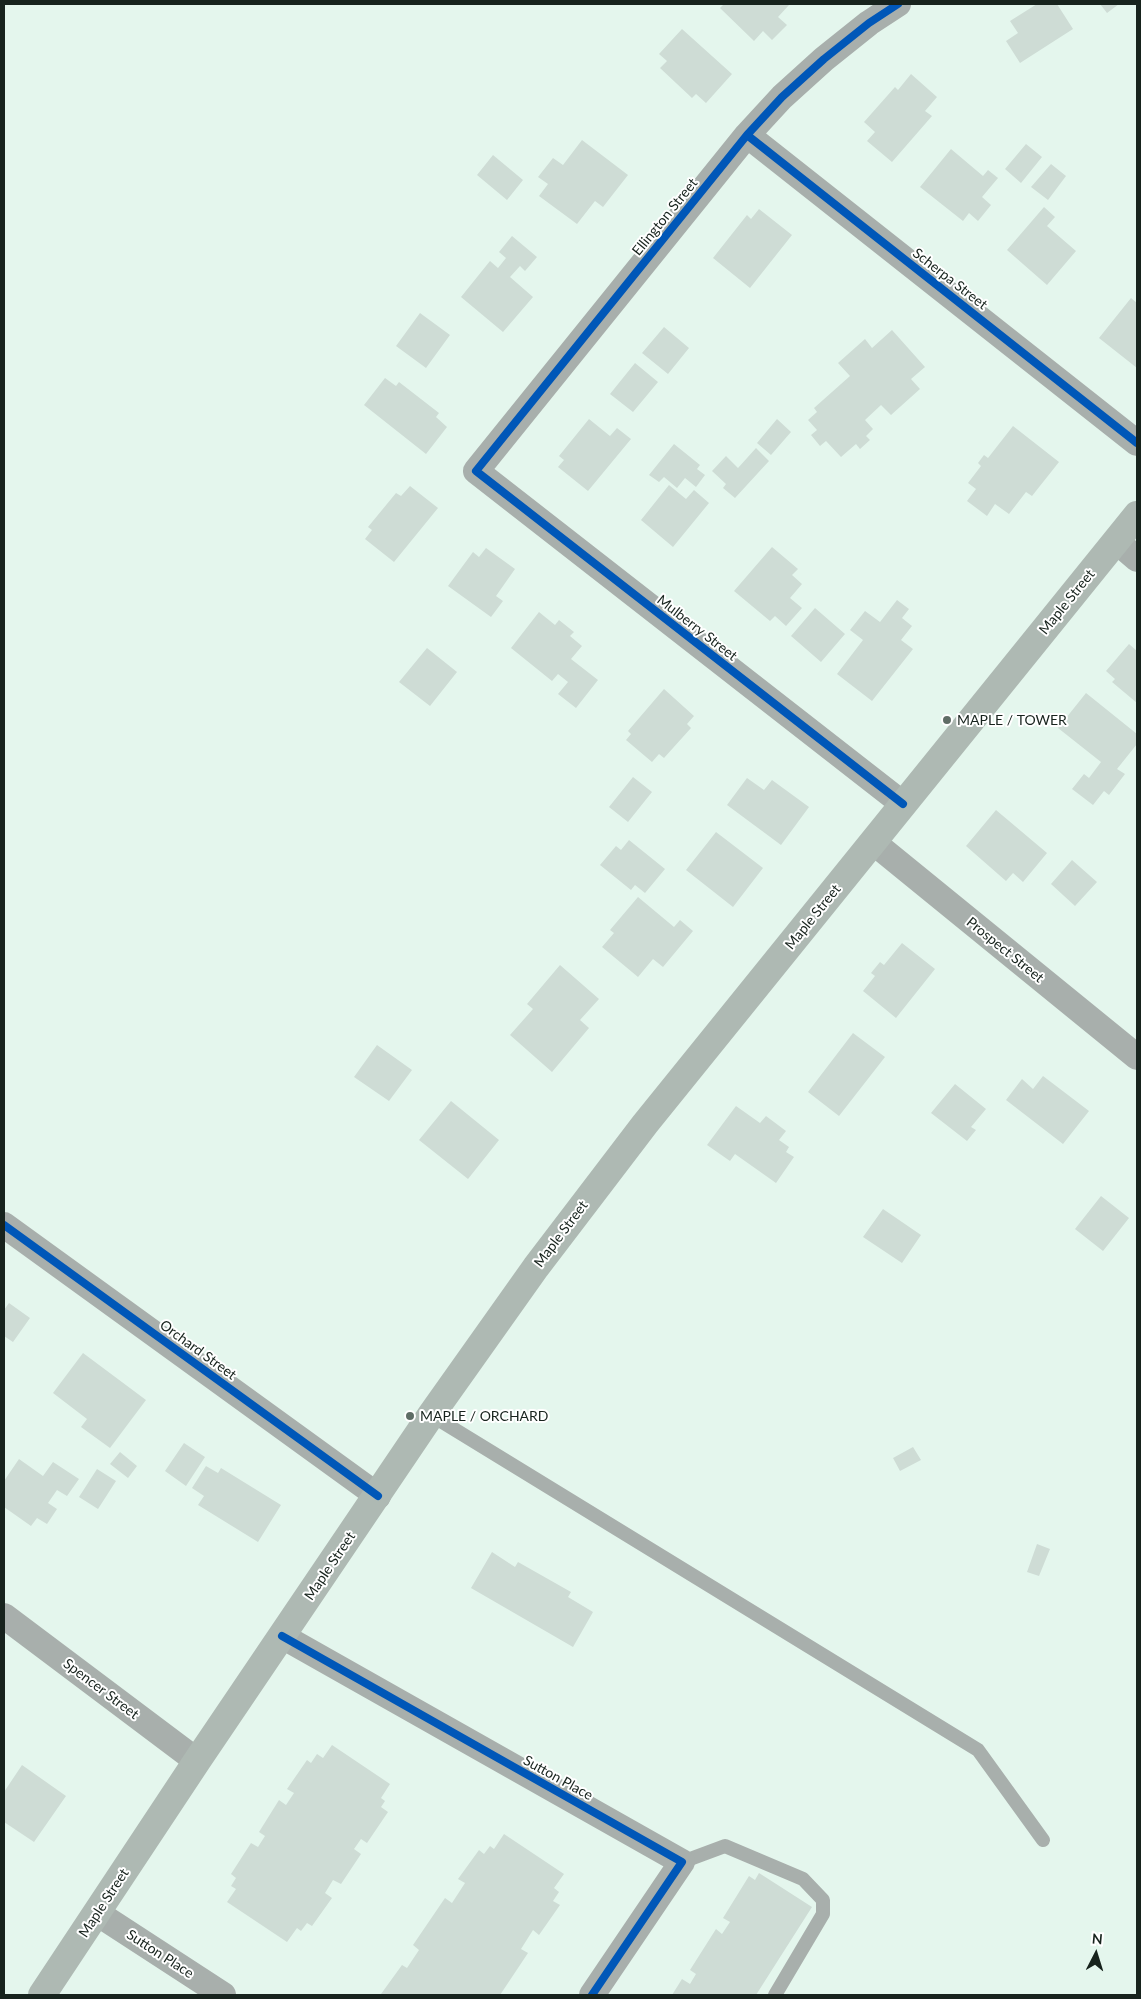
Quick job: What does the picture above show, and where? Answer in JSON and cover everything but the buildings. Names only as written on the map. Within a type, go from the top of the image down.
[{"type":"main road","name":"Maple Street","points":[[42,1995],[197,1761],[432,1415],[536,1267],[645,1124],[1137,515]]},
{"type":"street","name":"Ellington Street","points":[[476,471],[747,136],[782,97],[824,59],[869,23],[898,4]]},
{"type":"street","name":"Scherpa Street","points":[[747,136],[1137,443]]},
{"type":"street","name":"Mulberry Street","points":[[476,471],[903,804]]},
{"type":"street","points":[[1116,541],[1137,559]]},
{"type":"street","name":"Prospect Street","points":[[873,842],[1137,1057]]},
{"type":"street","name":"Orchard Street","points":[[4,1225],[378,1496]]},
{"type":"street","name":"Spencer Street","points":[[4,1616],[197,1761]]},
{"type":"street","name":"Sutton Place","points":[[282,1636],[682,1862]]},
{"type":"street","points":[[592,1995],[682,1862]]},
{"type":"street","name":"Sutton Place","points":[[97,1912],[223,1995]]},
{"type":"lane","points":[[432,1415],[978,1750],[1043,1840]]},
{"type":"lane","points":[[682,1862],[725,1846],[803,1879],[823,1900],[823,1914],[775,1995]]},
{"type":"cycle path","points":[[898,4],[869,23],[824,59],[782,97],[747,135],[476,471],[903,804]]},
{"type":"cycle path","points":[[747,135],[1137,443]]},
{"type":"cycle path","points":[[4,1225],[378,1496]]},
{"type":"cycle path","points":[[282,1636],[682,1862],[592,1995]]},
{"type":"place","name":"MAPLE / TOWER","points":[[947,720]]},
{"type":"place","name":"MAPLE / ORCHARD","points":[[410,1416]]}]
